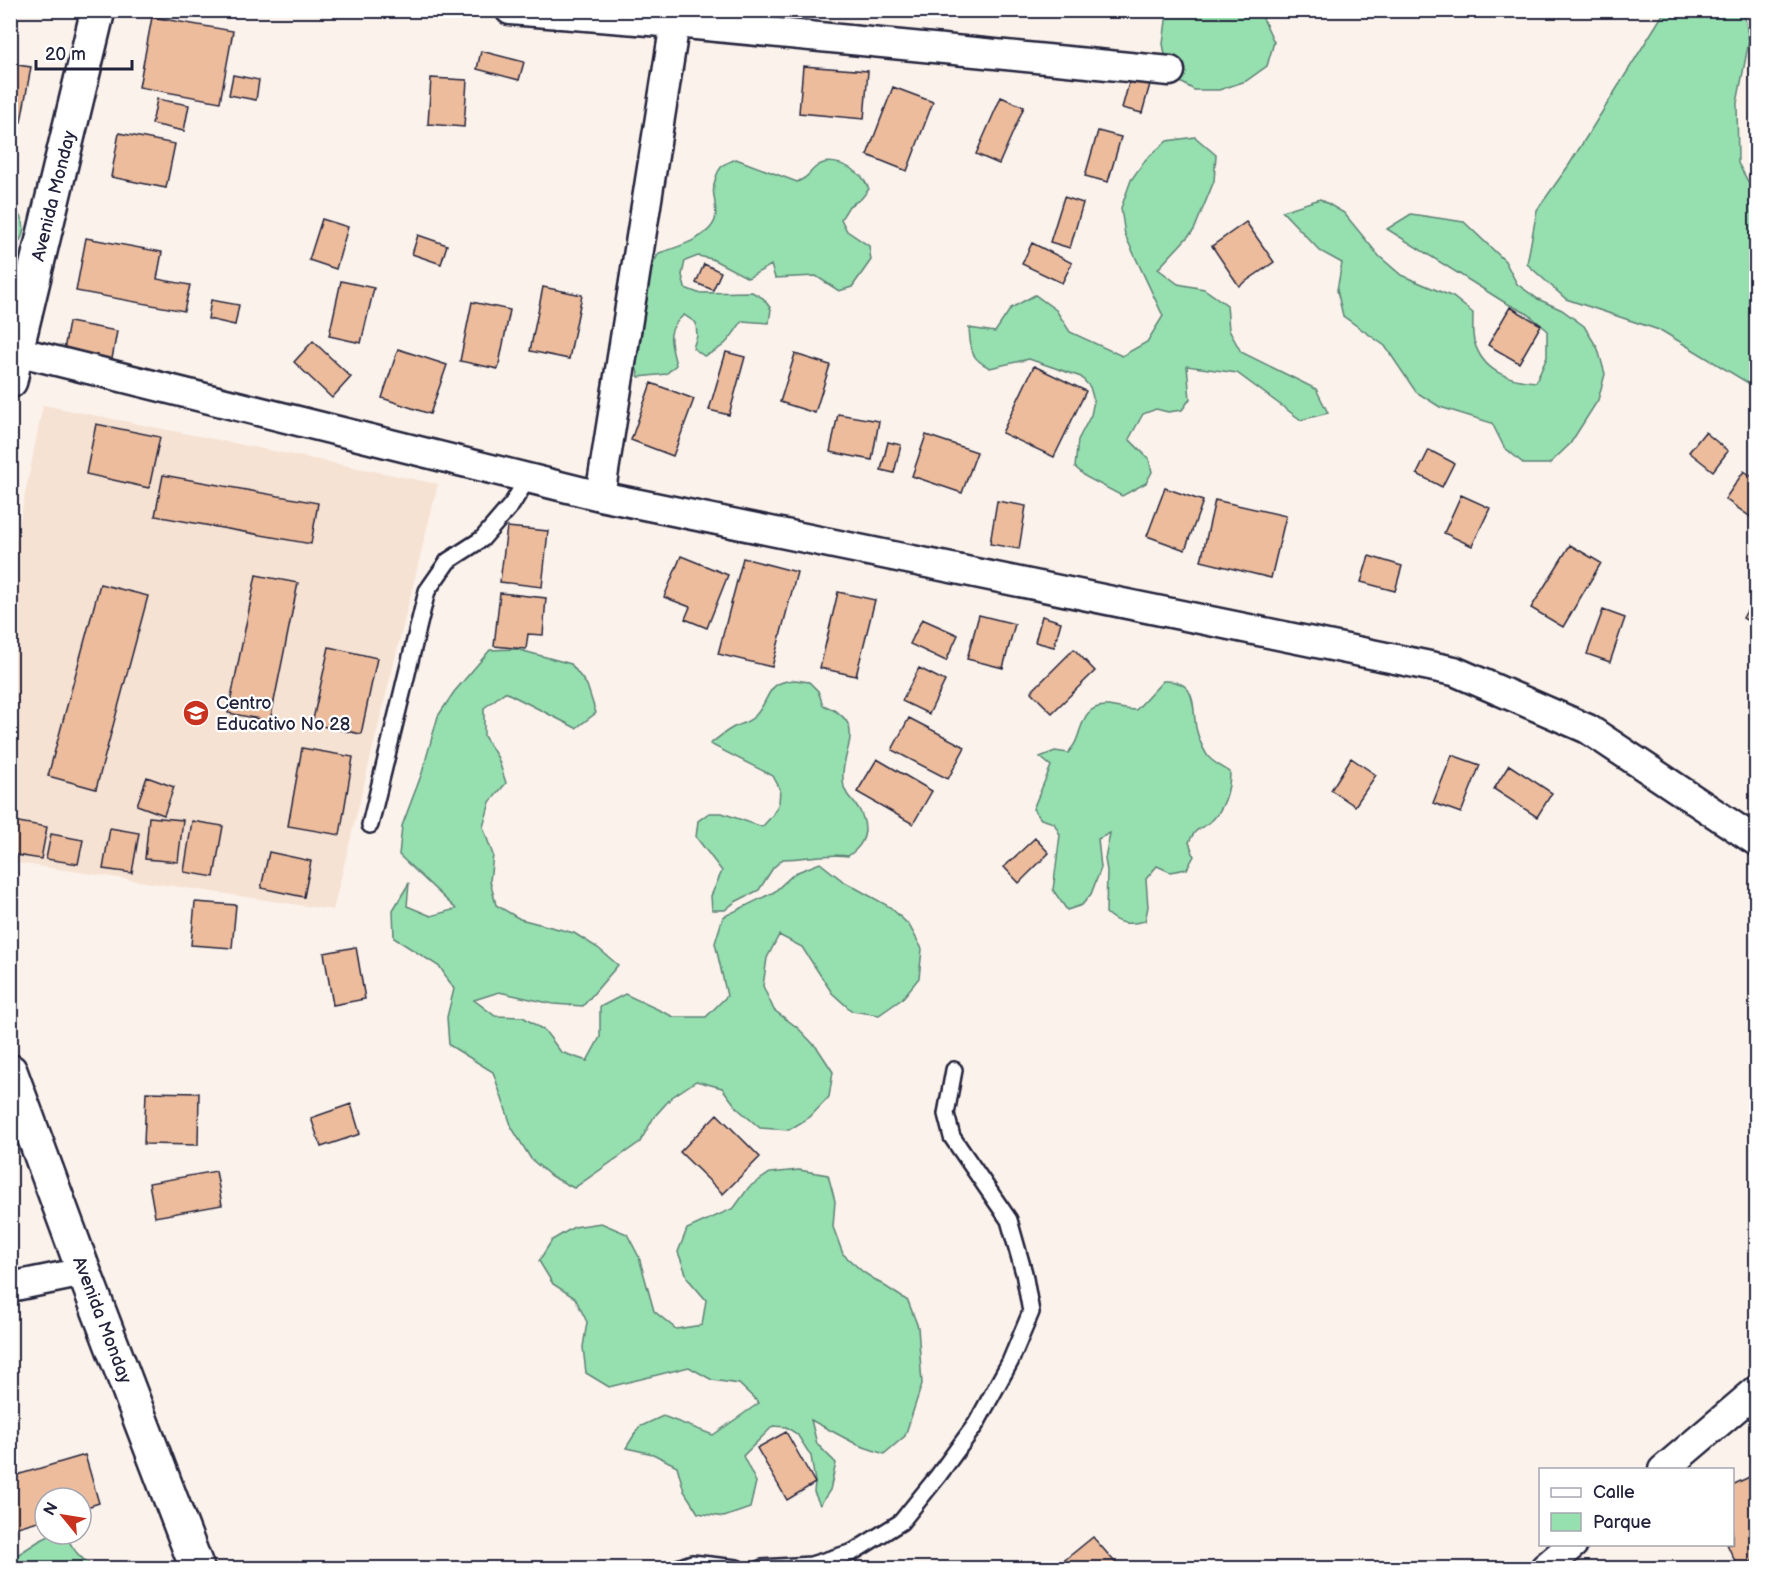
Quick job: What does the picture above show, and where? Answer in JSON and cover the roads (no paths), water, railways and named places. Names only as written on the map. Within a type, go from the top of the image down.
[{"type":"main road","name":"Avenida Monday","points":[[13,366],[98,10]]},
{"type":"main road","name":"Avenida Monday","points":[[10,1071],[197,1569]]},
{"type":"street","points":[[510,10],[676,17],[1170,71]]},
{"type":"street","points":[[600,496],[676,17]]},
{"type":"street","points":[[13,366],[528,478],[600,496],[1454,671],[1588,729],[1756,841]]},
{"type":"street","points":[[10,1287],[84,1272]]},
{"type":"street","points":[[1665,1468],[1756,1391]]},
{"type":"street","points":[[1545,1569],[1572,1546]]},
{"type":"lane","points":[[370,825],[427,591],[448,561],[482,539],[512,504],[528,478]]},
{"type":"lane","points":[[762,1569],[811,1565],[852,1552],[901,1522],[976,1424],[1010,1362],[1031,1312],[1024,1273],[1009,1220],[952,1137],[946,1114],[954,1070]]},
{"type":"lane","points":[[678,1569],[692,1563],[737,1569]]},
{"type":"place","name":"Centro Educativo No 28","points":[[196,713]]}]
